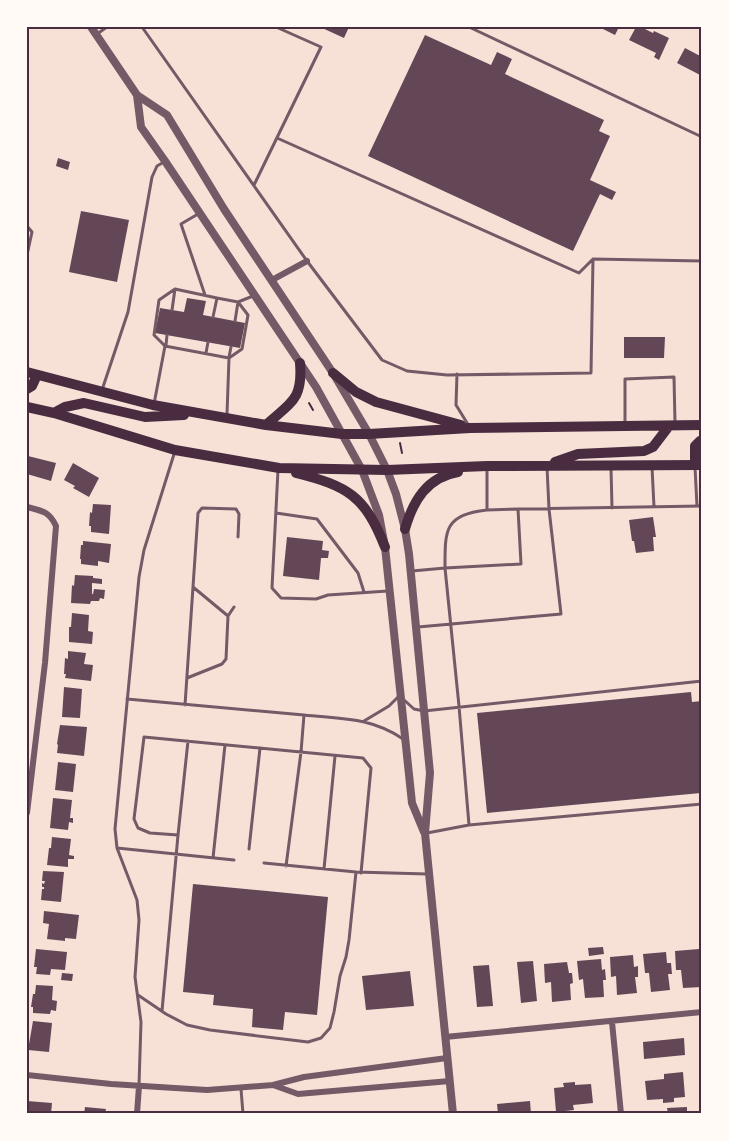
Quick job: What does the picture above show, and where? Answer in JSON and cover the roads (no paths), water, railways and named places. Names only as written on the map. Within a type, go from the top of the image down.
[{"type":"main road","points":[[266,425],[296,396],[301,380],[300,363]]},
{"type":"main road","points":[[27,389],[32,386],[32,373],[153,405],[266,425],[342,434],[470,428],[702,425]]},
{"type":"main road","points":[[333,373],[356,392],[376,402],[470,428]]},
{"type":"main road","points":[[54,413],[65,407],[84,403],[145,417],[196,413]]},
{"type":"main road","points":[[27,407],[175,450],[279,468],[329,482],[350,494],[369,512],[385,547]]},
{"type":"main road","points":[[547,466],[578,454],[644,451],[653,447],[672,425]]},
{"type":"main road","points":[[279,468],[387,470],[487,466],[699,465],[694,446],[702,441]]},
{"type":"main road","points":[[405,529],[414,504],[428,486],[440,477],[451,473],[487,466]]},
{"type":"street","points":[[94,31],[137,95],[167,115],[224,208],[333,373],[369,434],[396,494],[405,529],[411,571],[430,773],[425,833],[453,1114]]},
{"type":"street","points":[[137,95],[141,127],[316,387],[362,470],[379,516],[385,547],[412,803],[425,833]]},
{"type":"street","points":[[272,280],[307,261]]},
{"type":"street","points":[[27,507],[42,511],[52,517],[56,526],[45,663],[27,813]]},
{"type":"street","points":[[446,1037],[702,1012]]},
{"type":"street","points":[[612,1022],[621,1114]]},
{"type":"street","points":[[27,1075],[207,1090],[273,1085],[304,1077],[447,1058]]},
{"type":"street","points":[[273,1085],[298,1094],[450,1081]]},
{"type":"street","points":[[137,1114],[139,1086]]},
{"type":"lane","points":[[94,31],[107,27]]},
{"type":"lane","points":[[142,27],[307,261],[382,360],[407,371],[457,374],[591,373],[593,259]]},
{"type":"lane","points":[[254,186],[321,47],[276,27]]},
{"type":"lane","points":[[469,27],[702,137]]},
{"type":"lane","points":[[277,138],[579,273],[593,259],[702,261]]},
{"type":"lane","points":[[102,391],[128,312],[152,177],[157,166],[165,161]]},
{"type":"lane","points":[[200,213],[181,224],[205,295]]},
{"type":"lane","points":[[27,226],[32,232],[27,255]]},
{"type":"lane","points":[[172,310],[175,289]]},
{"type":"lane","points":[[175,289],[238,303],[248,315],[242,349],[229,358],[165,346],[154,335],[159,300],[175,289]]},
{"type":"lane","points":[[238,303],[254,295]]},
{"type":"lane","points":[[213,317],[217,298]]},
{"type":"lane","points":[[235,321],[238,303]]},
{"type":"lane","points":[[153,405],[167,335]]},
{"type":"lane","points":[[206,353],[208,342]]},
{"type":"lane","points":[[227,419],[231,347]]},
{"type":"lane","points":[[457,374],[456,405],[470,428]]},
{"type":"lane","points":[[625,426],[625,379],[674,377],[672,425]]},
{"type":"lane","points":[[139,1086],[141,1022],[135,977],[139,920],[137,900],[117,848],[115,829],[139,577],[144,550],[175,450]]},
{"type":"lane","points":[[697,506],[699,465]]},
{"type":"lane","points":[[487,466],[487,510]]},
{"type":"lane","points":[[416,627],[561,614],[549,508],[547,466]]},
{"type":"lane","points":[[611,466],[612,508]]},
{"type":"lane","points":[[651,466],[654,507]]},
{"type":"lane","points":[[279,468],[272,588],[281,598],[316,599],[328,595],[390,591]]},
{"type":"lane","points":[[469,825],[445,568],[445,538],[452,523],[466,514],[487,510],[702,506]]},
{"type":"lane","points":[[185,705],[198,513],[202,508],[236,509],[239,514],[238,537]]},
{"type":"lane","points":[[411,571],[521,564],[518,509]]},
{"type":"lane","points":[[276,513],[317,519],[358,573],[364,592]]},
{"type":"lane","points":[[193,587],[228,616]]},
{"type":"lane","points":[[187,678],[222,664],[226,659],[228,616],[234,607]]},
{"type":"lane","points":[[364,721],[389,706],[400,695],[414,710],[424,711],[702,681]]},
{"type":"lane","points":[[127,699],[364,721],[380,726],[404,740]]},
{"type":"lane","points":[[286,866],[304,716]]},
{"type":"lane","points":[[178,835],[150,833],[138,828],[134,819],[144,737],[363,758],[371,768],[361,873]]},
{"type":"lane","points":[[162,1011],[188,741]]},
{"type":"lane","points":[[213,858],[225,745]]},
{"type":"lane","points":[[249,849],[260,748]]},
{"type":"lane","points":[[324,869],[335,756]]},
{"type":"lane","points":[[425,833],[469,825],[702,804]]},
{"type":"lane","points":[[117,848],[234,860]]},
{"type":"lane","points":[[264,863],[361,873],[429,874]]},
{"type":"lane","points":[[138,995],[187,1025],[308,1042],[321,1038],[330,1028],[350,940],[356,872]]},
{"type":"lane","points":[[241,1087],[243,1114]]}]
